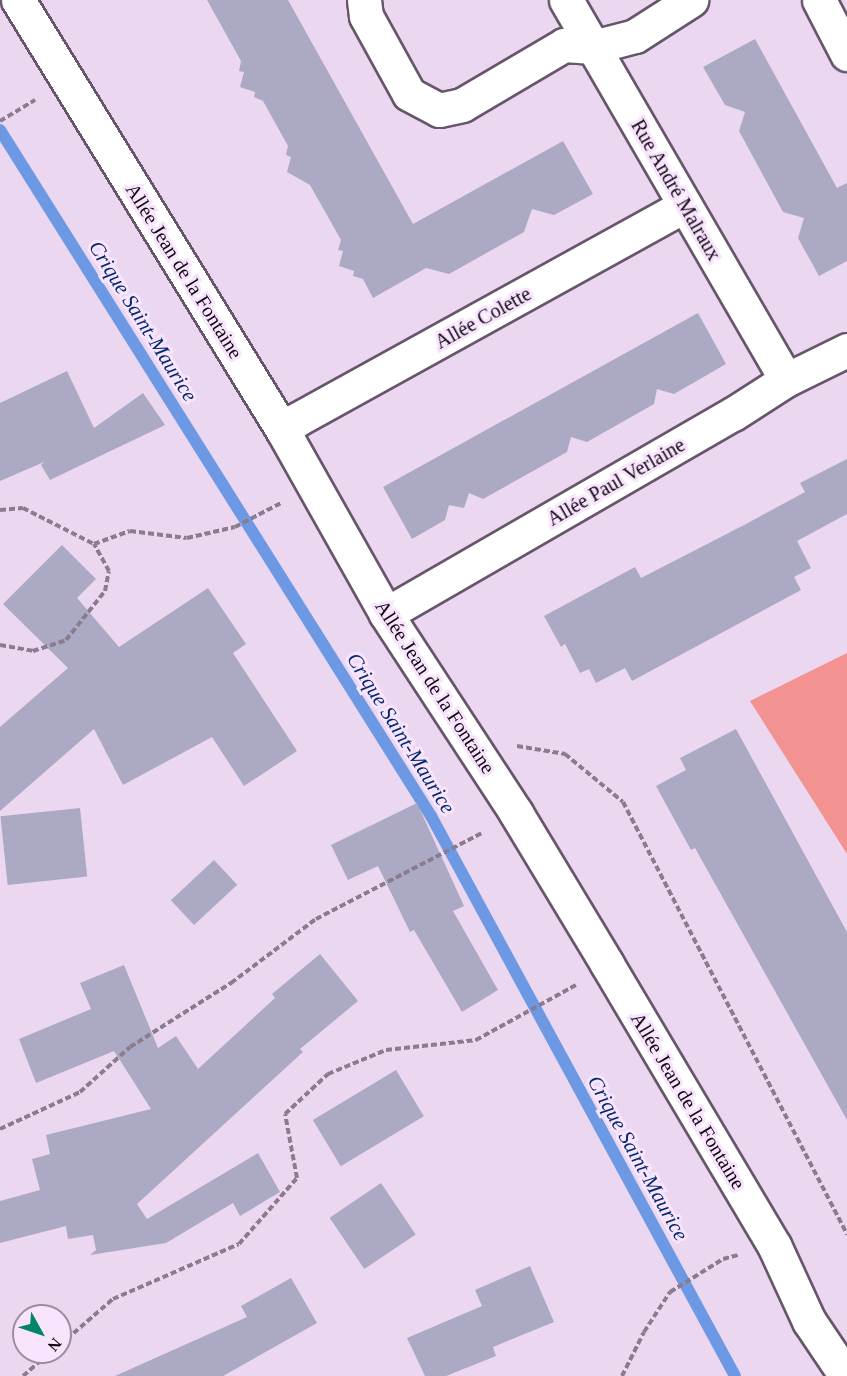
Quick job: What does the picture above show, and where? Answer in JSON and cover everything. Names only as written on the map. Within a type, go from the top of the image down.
[{"type":"street","name":"Allée Jean de la Fontaine","points":[[18,0],[283,431],[386,614],[516,813],[774,1245],[809,1321],[846,1376]]},
{"type":"street","points":[[364,0],[366,16],[409,94],[439,110],[462,105],[564,45],[593,47],[635,36],[691,0]]},
{"type":"street","name":"Rue André Malraux","points":[[567,0],[786,380]]},
{"type":"street","points":[[819,0],[847,54]]},
{"type":"street","name":"Allée Colette","points":[[283,431],[298,419],[685,205]]},
{"type":"street","name":"Allée Paul Verlaine","points":[[386,614],[734,414],[786,380],[847,351]]},
{"type":"path","points":[[0,121],[13,114]]},
{"type":"path","points":[[0,510],[23,508],[94,544],[109,571],[105,591],[66,640],[33,651],[0,645]]},
{"type":"path","points":[[94,544],[130,531],[187,538],[235,527],[260,515]]},
{"type":"path","points":[[0,1129],[80,1092],[130,1047],[231,983],[316,919],[439,853],[473,838]]},
{"type":"path","points":[[72,1335],[113,1299],[239,1244],[297,1178],[285,1114],[328,1074],[386,1050],[476,1040],[560,995]]},
{"type":"path","points":[[622,1376],[644,1332],[670,1292],[723,1259]]},
{"type":"path","points":[[23,1376],[37,1364]]},
{"type":"shaded area","points":[[847,653],[847,854],[750,701]]},
{"type":"building","points":[[207,0],[288,0],[413,224],[563,141],[593,194],[554,215],[532,209],[524,232],[449,274],[426,268],[373,298],[363,279],[353,276],[354,271],[339,266],[343,251],[338,250],[341,240],[310,185],[287,172],[291,157],[286,155],[288,146],[263,101],[254,97],[255,92],[240,87],[244,72],[239,71],[241,61]]},
{"type":"building","points":[[755,39],[837,188],[847,183],[847,261],[819,276],[798,238],[804,218],[783,212],[739,131],[745,112],[725,105],[703,67]]},
{"type":"building","points":[[698,313],[726,364],[674,394],[657,389],[654,404],[587,442],[571,437],[567,452],[483,499],[469,493],[464,508],[449,505],[445,520],[412,539],[383,487]]},
{"type":"building","points":[[67,371],[94,428],[143,393],[165,425],[50,480],[41,465],[44,462],[0,481],[0,403]]},
{"type":"building","points":[[847,459],[847,514],[797,541],[811,568],[794,577],[801,590],[632,681],[625,668],[596,683],[589,669],[580,673],[565,644],[561,647],[544,616],[635,567],[641,578],[746,524],[805,492],[800,483]]},
{"type":"building","points":[[62,545],[96,579],[77,598],[119,647],[208,588],[246,644],[233,653],[297,751],[244,786],[212,737],[123,785],[94,729],[0,811],[0,727],[68,668],[3,604]]},
{"type":"building","points":[[736,729],[847,932],[847,1120],[695,848],[691,850],[656,786],[686,770],[680,758]]},
{"type":"building","points":[[417,803],[464,906],[453,911],[498,990],[462,1012],[414,930],[410,932],[378,866],[348,880],[331,845]]},
{"type":"building","points":[[80,808],[87,877],[8,885],[0,816]]},
{"type":"building","points":[[214,860],[237,885],[194,925],[171,900]]},
{"type":"building","points":[[320,954],[358,1001],[300,1049],[303,1052],[137,1204],[147,1219],[258,1153],[280,1192],[240,1216],[233,1203],[166,1243],[90,1255],[96,1250],[93,1235],[68,1239],[66,1226],[0,1243],[0,1201],[40,1190],[32,1159],[50,1154],[46,1135],[151,1109],[114,1051],[36,1083],[19,1039],[91,1009],[80,983],[124,965],[158,1048],[176,1036],[198,1069],[275,998],[272,994]]},
{"type":"building","points":[[396,1070],[424,1116],[341,1166],[313,1120]]},
{"type":"building","points":[[381,1183],[416,1234],[364,1269],[330,1218]]},
{"type":"building","points":[[530,1266],[554,1322],[493,1347],[496,1356],[446,1376],[425,1376],[407,1338],[482,1306],[475,1290]]},
{"type":"building","points":[[291,1278],[317,1323],[223,1376],[115,1376],[247,1317],[241,1306]]},
{"type":"waterway","name":"Crique Saint-Maurice","points":[[0,130],[431,816],[735,1376]]}]
